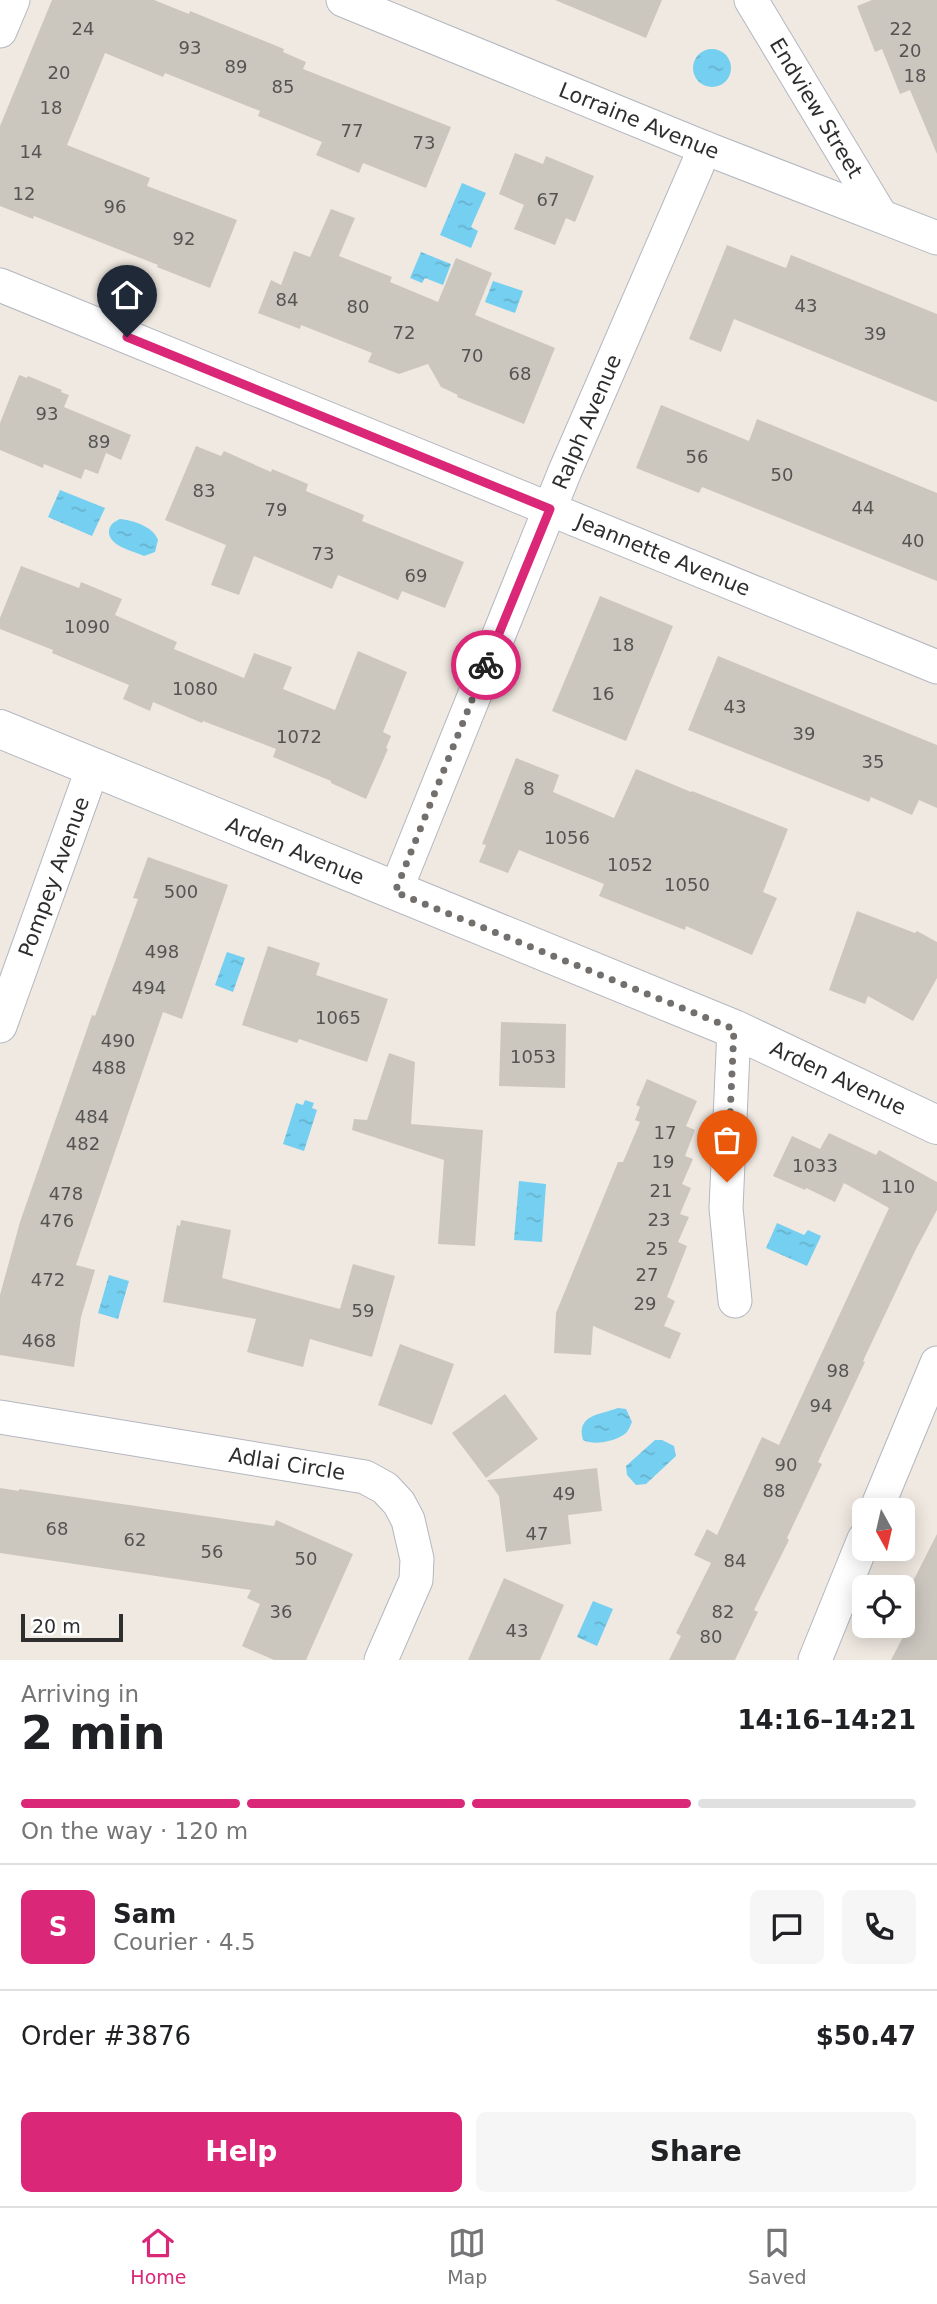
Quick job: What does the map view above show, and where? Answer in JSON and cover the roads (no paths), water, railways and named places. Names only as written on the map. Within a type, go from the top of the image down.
[{"type":"street","name":"Lorraine Avenue","points":[[344,0],[705,148],[937,238]]},
{"type":"street","name":"Endview Street","points":[[751,0],[881,216]]},
{"type":"street","name":"Ralph Avenue","points":[[395,892],[550,509],[705,148]]},
{"type":"street","name":"Jeannette Avenue","points":[[0,285],[937,667]]},
{"type":"street","name":"Arden Avenue","points":[[0,729],[734,1029],[937,1125]]},
{"type":"street","name":"Pompey Avenue","points":[[0,1026],[93,767]]},
{"type":"street","points":[[734,1029],[726,1208],[735,1301]]},
{"type":"street","points":[[881,1498],[937,1363]]},
{"type":"street","name":"Adlai Circle","points":[[0,1417],[365,1477],[385,1488],[399,1503],[408,1520],[417,1559],[416,1580],[381,1660]]},
{"type":"street","points":[[815,1660],[855,1561]]},
{"type":"water","points":[[712,49],[725,55],[731,68],[725,81],[712,87],[699,81],[693,68],[699,55]]},
{"type":"water","points":[[462,183],[486,193],[471,227],[478,231],[471,248],[440,235]]},
{"type":"water","points":[[421,252],[451,264],[443,285],[425,278],[422,283],[410,278]]},
{"type":"water","points":[[493,281],[523,291],[515,313],[485,302]]},
{"type":"water","points":[[60,490],[105,508],[92,536],[48,517]]},
{"type":"water","points":[[120,519],[137,523],[152,531],[158,540],[155,552],[144,556],[112,541],[109,531]]},
{"type":"water","points":[[227,952],[245,958],[233,992],[215,985]]},
{"type":"water","points":[[305,1100],[314,1103],[312,1108],[317,1110],[304,1151],[283,1144],[296,1103],[303,1105]]},
{"type":"water","points":[[519,1181],[546,1184],[542,1242],[514,1240]]},
{"type":"water","points":[[777,1223],[804,1235],[808,1230],[821,1236],[807,1266],[766,1248]]},
{"type":"water","points":[[109,1275],[129,1281],[118,1319],[98,1313]]},
{"type":"water","points":[[618,1408],[626,1409],[632,1422],[626,1433],[605,1442],[583,1440],[583,1425],[586,1421]]},
{"type":"water","points":[[655,1440],[662,1440],[674,1446],[676,1456],[646,1484],[636,1485],[627,1475],[626,1466]]},
{"type":"water","points":[[593,1601],[613,1609],[597,1646],[577,1637]]}]
